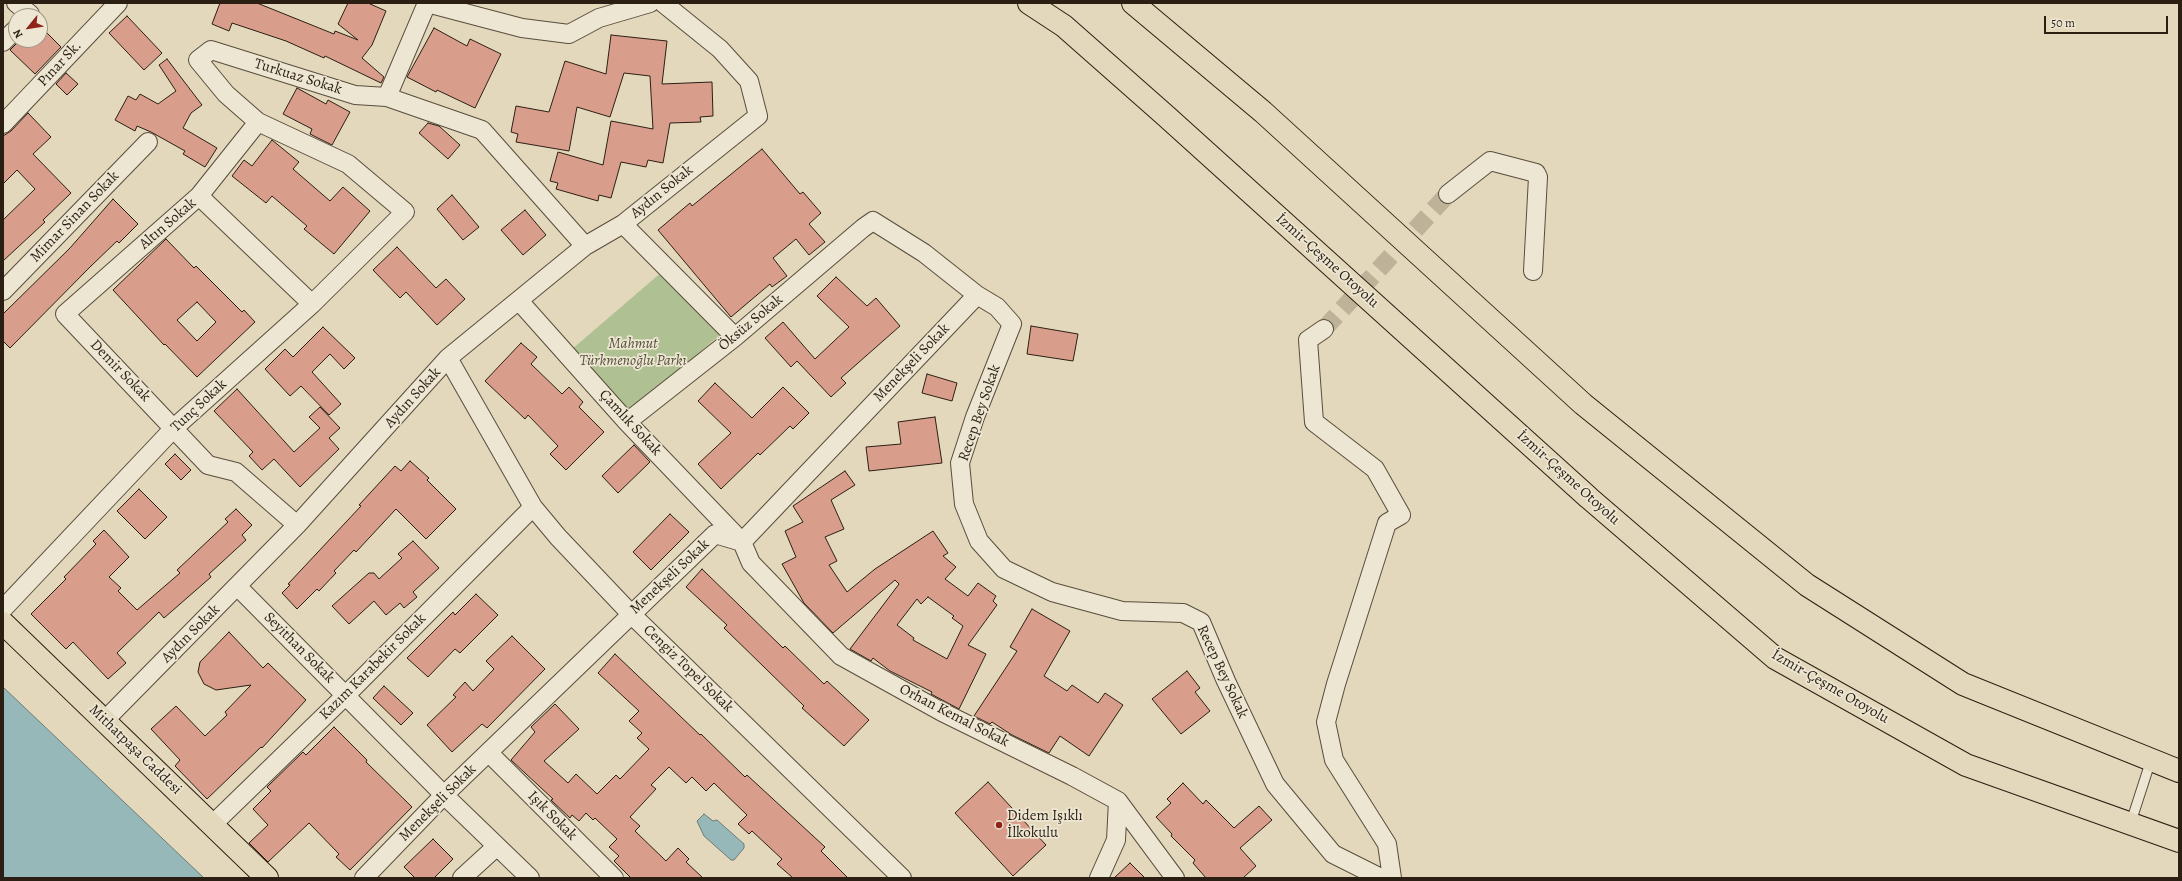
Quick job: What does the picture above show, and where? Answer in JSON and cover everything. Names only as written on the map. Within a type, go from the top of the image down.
[{"type":"main road","name":"İzmir-Çeşme Otoyolu","points":[[1029,3],[1064,26],[1166,116],[1589,498],[1775,658],[1966,765],[2130,825],[2179,841]]},
{"type":"main road","points":[[1133,3],[1263,112],[1583,404],[1807,585],[1963,684],[2179,771]]},
{"type":"main road","name":"Mithatpaşa Caddesi","points":[[3,623],[267,878]]},
{"type":"street","name":"Pınar Sk.","points":[[3,124],[118,3]]},
{"type":"street","points":[[585,246],[482,130],[387,97],[427,3],[522,28],[569,34],[599,18],[650,3]]},
{"type":"street","name":"Aydın Sokak","points":[[105,720],[238,587],[297,525],[429,382],[448,358],[520,302],[585,246],[623,224],[758,116],[749,81],[720,49],[663,3]]},
{"type":"street","name":"Turkuaz Sokak","points":[[258,122],[226,94],[198,60],[210,50],[355,94],[387,97]]},
{"type":"street","name":"Altın Sokak","points":[[65,314],[199,196],[258,122]]},
{"type":"street","name":"Tunç Sokak","points":[[3,609],[174,428],[312,304],[405,212],[348,164],[258,122]]},
{"type":"street","name":"Mimar Sinan Sokak","points":[[3,291],[148,142]]},
{"type":"street","points":[[1448,194],[1490,161],[1536,173],[1538,177],[1533,271]]},
{"type":"street","points":[[199,196],[312,304]]},
{"type":"street","name":"Recep Bey Sokak","points":[[873,222],[924,253],[977,295],[997,307],[1012,324],[975,417],[960,464],[964,504],[979,541],[1004,569],[1052,592],[1122,611],[1183,613],[1201,622],[1213,646],[1226,681],[1275,784],[1333,854],[1381,878]]},
{"type":"street","name":"Öksüz Sokak","points":[[627,422],[735,338],[863,228],[873,222]]},
{"type":"street","points":[[623,224],[735,338]]},
{"type":"street","name":"Menekşeli Sokak","points":[[364,878],[444,795],[715,534],[742,542],[977,295]]},
{"type":"street","name":"Çamlık Sokak","points":[[520,302],[627,422],[742,542]]},
{"type":"street","name":"Demir Sokak","points":[[65,314],[208,465],[236,472],[297,525]]},
{"type":"street","points":[[1324,329],[1308,340],[1314,422],[1375,470],[1401,515],[1387,523],[1336,684],[1326,722],[1334,760],[1387,844],[1392,878]]},
{"type":"street","name":"Cengiz Topel Sokak","points":[[448,358],[533,507],[558,537],[631,614],[902,878]]},
{"type":"street","name":"Kazım Karabekir Sokak","points":[[212,825],[346,696],[533,507]]},
{"type":"street","name":"Orhan Kemal Sokak","points":[[742,542],[751,563],[841,656],[942,712],[1072,776],[1118,801],[1175,878]]},
{"type":"street","name":"Seyithan Sokak","points":[[238,587],[444,795],[497,846],[526,877]]},
{"type":"street","name":"Işık Sokak","points":[[489,753],[614,878]]},
{"type":"street","points":[[1099,878],[1116,840],[1118,801]]},
{"type":"street","points":[[462,878],[497,846]]},
{"type":"lane","points":[[2130,825],[2151,760]]},
{"type":"green space","name":"Mahmut Türkmenoğlu Parkı","points":[[663,271],[723,332],[631,412],[571,350]]},
{"type":"water","points":[[3,687],[204,878],[3,878]]},
{"type":"water","points":[[704,814],[713,821],[717,820],[744,844],[744,848],[734,860],[731,860],[704,836],[697,821]]},
{"type":"building","points":[[220,3],[257,3],[334,34],[335,31],[358,40],[338,24],[348,3],[368,3],[386,11],[372,45],[362,58],[384,77],[381,83],[325,56],[324,58],[286,41],[232,23],[229,31],[212,24]]},
{"type":"building","points":[[127,16],[162,53],[144,70],[109,33]]},
{"type":"building","points":[[434,28],[467,46],[470,39],[501,54],[475,108],[437,90],[436,92],[407,77]]},
{"type":"building","points":[[48,34],[61,47],[35,74],[10,50],[12,48],[48,48]]},
{"type":"building","points":[[611,35],[667,41],[662,84],[712,82],[713,116],[700,117],[701,122],[670,123],[663,163],[648,160],[646,167],[621,162],[611,198],[599,195],[598,201],[556,189],[558,183],[550,181],[558,152],[603,165],[611,121],[653,129],[650,76],[624,73],[610,117],[577,107],[569,151],[516,142],[518,134],[511,132],[516,106],[549,112],[565,61],[606,74]]},
{"type":"building","points":[[167,59],[202,105],[191,113],[183,128],[217,148],[205,167],[183,154],[185,151],[151,132],[137,126],[135,131],[115,120],[128,96],[136,100],[140,94],[158,104],[176,91],[159,65]]},
{"type":"building","points":[[66,73],[78,84],[67,95],[56,84]]},
{"type":"building","points":[[297,88],[326,104],[328,100],[350,112],[332,145],[310,134],[312,129],[283,114]]},
{"type":"building","points":[[28,113],[51,137],[33,154],[71,193],[43,220],[45,222],[3,261],[3,220],[35,189],[17,170],[3,184],[3,136],[11,131]]},
{"type":"building","points":[[428,123],[439,126],[460,145],[448,159],[419,133]]},
{"type":"building","points":[[272,140],[299,162],[293,169],[330,201],[343,187],[370,211],[334,254],[304,229],[307,226],[272,196],[266,203],[232,176],[244,160],[252,166]]},
{"type":"building","points":[[762,149],[800,194],[803,192],[821,213],[809,224],[825,242],[809,255],[796,239],[773,258],[787,276],[772,287],[770,284],[731,317],[658,230],[690,203],[692,206]]},
{"type":"building","points":[[452,195],[479,227],[463,240],[437,209]]},
{"type":"building","points":[[113,199],[138,224],[119,243],[117,241],[90,267],[10,348],[3,341],[3,314],[70,248]]},
{"type":"building","points":[[525,210],[546,235],[523,255],[501,230]]},
{"type":"building","points":[[166,239],[194,268],[196,266],[242,312],[244,310],[255,322],[197,377],[165,344],[164,345],[113,290]],"holes":[[[197,302],[216,322],[197,341],[177,320]]]},
{"type":"building","points":[[397,247],[436,288],[446,279],[465,299],[437,325],[406,292],[400,298],[373,270]]},
{"type":"building","points":[[836,277],[867,306],[876,298],[900,326],[841,378],[846,383],[831,397],[797,361],[791,367],[765,338],[783,322],[815,359],[849,327],[817,296]]},
{"type":"building","points":[[1031,326],[1078,334],[1073,361],[1027,354]]},
{"type":"building","points":[[323,327],[355,358],[344,369],[330,354],[312,372],[341,404],[329,415],[301,386],[290,396],[265,369],[285,349],[293,357]]},
{"type":"building","points":[[521,343],[537,357],[531,364],[562,394],[569,387],[583,402],[579,407],[604,432],[566,470],[550,454],[558,446],[528,415],[525,419],[485,381]]},
{"type":"building","points":[[927,374],[957,383],[952,401],[922,393]]},
{"type":"building","points":[[715,383],[752,418],[783,387],[809,413],[793,429],[790,426],[760,455],[758,453],[721,489],[698,464],[731,433],[698,401]]},
{"type":"building","points":[[237,389],[294,452],[320,428],[309,417],[320,407],[340,428],[329,438],[339,449],[300,487],[274,459],[262,470],[249,456],[253,452],[214,411]]},
{"type":"building","points":[[935,417],[942,463],[869,471],[866,447],[901,444],[898,422]]},
{"type":"building","points":[[634,445],[650,462],[618,493],[602,476]]},
{"type":"building","points":[[175,454],[191,470],[181,480],[165,464]]},
{"type":"building","points":[[410,461],[429,478],[427,480],[456,509],[426,539],[396,509],[356,552],[354,550],[334,571],[336,573],[319,591],[317,589],[297,609],[282,593],[290,585],[288,584],[361,506],[359,505],[395,466],[401,471]]},
{"type":"building","points":[[845,471],[855,485],[831,500],[844,529],[825,537],[837,561],[829,565],[847,592],[875,569],[933,531],[948,553],[943,556],[956,567],[945,579],[968,596],[978,583],[996,596],[993,601],[997,605],[968,645],[986,654],[959,709],[931,694],[932,692],[890,671],[873,658],[871,661],[850,649],[899,584],[895,580],[833,633],[804,603],[782,564],[796,557],[785,531],[803,522],[793,506]],"holes":[[[928,597],[954,616],[952,618],[963,626],[947,659],[913,640],[914,638],[897,625],[917,599],[921,604]]]},
{"type":"building","points":[[139,489],[167,517],[145,539],[117,511]]},
{"type":"building","points":[[236,509],[252,525],[242,535],[246,540],[209,574],[211,577],[164,618],[159,612],[117,653],[126,663],[108,679],[73,642],[66,649],[31,614],[66,579],[64,577],[96,544],[93,541],[104,530],[129,557],[109,577],[121,588],[118,591],[137,610],[180,573],[177,570],[228,522],[225,519]]},
{"type":"building","points":[[670,514],[689,532],[651,570],[633,552]]},
{"type":"building","points":[[413,541],[439,568],[413,592],[417,597],[404,608],[400,603],[386,615],[374,601],[349,624],[332,606],[369,573],[374,573],[379,579],[402,558],[398,554]]},
{"type":"building","points":[[702,569],[783,648],[785,646],[824,684],[827,681],[869,720],[844,746],[802,708],[804,706],[724,628],[727,625],[686,587]]},
{"type":"building","points":[[476,594],[498,615],[460,653],[455,649],[428,677],[407,658],[453,612],[455,615]]},
{"type":"building","points":[[1032,609],[1070,631],[1044,676],[1067,691],[1072,685],[1098,703],[1105,693],[1123,705],[1089,756],[1060,736],[1049,753],[1012,735],[992,722],[990,724],[974,716],[1017,651],[1010,647]]},
{"type":"building","points":[[229,632],[263,668],[268,663],[306,700],[262,748],[261,747],[207,799],[175,766],[180,760],[151,729],[176,706],[205,736],[227,715],[225,712],[251,685],[216,690],[204,684],[198,672],[200,662]]},
{"type":"building","points":[[512,636],[545,669],[487,728],[482,724],[452,752],[427,725],[456,697],[453,695],[465,682],[473,691],[494,669],[486,661]]},
{"type":"building","points":[[615,654],[745,777],[747,775],[825,847],[821,851],[848,878],[793,878],[777,864],[782,859],[752,831],[749,834],[738,824],[747,815],[714,783],[706,791],[692,777],[686,783],[669,767],[651,785],[656,789],[630,817],[640,826],[635,831],[666,861],[678,848],[689,859],[686,862],[703,878],[631,878],[614,861],[619,856],[609,847],[617,839],[595,818],[593,820],[586,813],[579,821],[572,815],[570,818],[551,800],[553,799],[511,760],[535,732],[531,727],[555,704],[579,729],[544,761],[568,783],[576,774],[597,794],[616,775],[620,779],[649,749],[637,738],[642,733],[629,721],[639,711],[598,673]]},
{"type":"building","points":[[1187,671],[1200,688],[1195,692],[1210,711],[1181,734],[1152,699]]},
{"type":"building","points":[[384,686],[413,713],[401,725],[373,698]]},
{"type":"building","points":[[334,727],[367,760],[366,762],[412,807],[350,870],[336,857],[339,854],[309,823],[268,862],[249,843],[268,825],[253,809],[271,791],[267,787],[303,752],[306,755]]},
{"type":"building","name":"Didem Işıklı İlkokulu","points":[[988,782],[1046,845],[1013,876],[955,813]]},
{"type":"building","points":[[1183,783],[1203,804],[1206,800],[1234,828],[1259,806],[1272,820],[1240,848],[1256,866],[1243,878],[1206,878],[1193,863],[1195,860],[1171,836],[1172,834],[1156,817],[1171,803],[1167,799]]},
{"type":"building","points":[[433,839],[453,859],[434,878],[415,878],[404,867]]},
{"type":"building","points":[[1130,863],[1145,878],[1114,878]]},
{"type":"tunnel","points":[[1324,329],[1448,194]]},
{"type":"place","name":"Didem Işıklı İlkokulu","points":[[999,825]]}]
